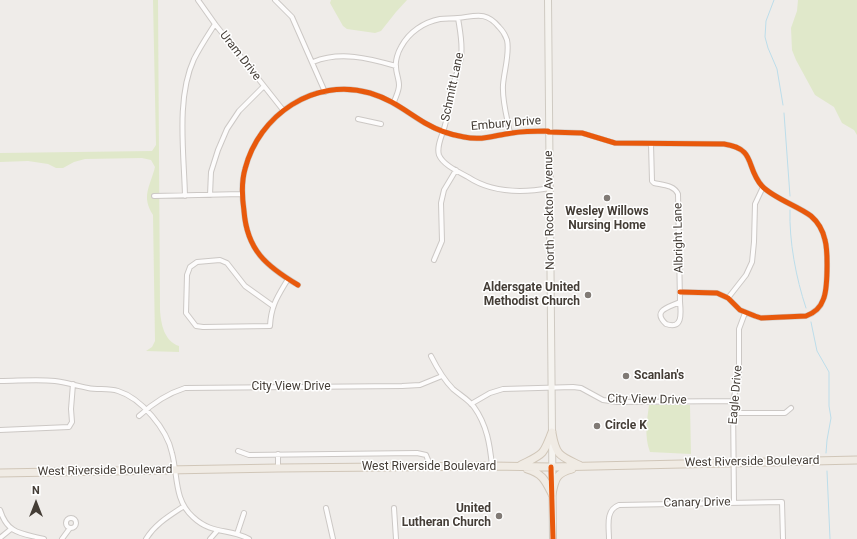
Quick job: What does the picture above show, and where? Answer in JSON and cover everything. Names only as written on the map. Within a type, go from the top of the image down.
[{"type":"main road","points":[[552,432],[554,446],[559,454],[581,466]]},
{"type":"main road","points":[[519,466],[535,459],[542,453],[552,432]]},
{"type":"main road","name":"West Riverside Boulevard","points":[[0,473],[175,469],[492,466],[551,467],[857,460]]},
{"type":"main road","points":[[519,466],[540,475],[545,479],[552,494]]},
{"type":"main road","points":[[552,494],[555,480],[558,475],[581,466]]},
{"type":"street","name":"Uram Drive","points":[[198,0],[215,24],[283,110]]},
{"type":"street","points":[[275,0],[292,17],[326,92]]},
{"type":"street","name":"North Rockton Avenue","points":[[548,0],[552,539]]},
{"type":"street","points":[[394,102],[399,83],[396,66],[398,54],[402,46],[413,32],[427,23],[439,19],[475,15],[490,18],[504,33],[508,47],[503,85],[504,102],[510,133]]},
{"type":"street","name":"Schmitt Lane","points":[[456,170],[444,162],[440,155],[439,149],[450,95],[461,56],[462,48],[458,18]]},
{"type":"street","points":[[185,196],[183,118],[184,92],[194,59],[215,24]]},
{"type":"street","points":[[313,62],[322,59],[344,56],[362,57],[396,66]]},
{"type":"street","points":[[210,195],[211,172],[227,129],[239,111],[264,86]]},
{"type":"street","name":"Embury Drive","points":[[298,284],[268,265],[251,243],[246,228],[242,194],[245,170],[252,151],[265,128],[272,120],[283,110],[304,98],[332,90],[357,90],[369,93],[394,102],[425,124],[443,132],[466,138],[483,139],[498,137],[510,133],[548,131],[582,133],[615,143],[724,144],[736,147],[746,154],[750,160],[757,179],[763,187]]},
{"type":"street","points":[[358,119],[381,124]]},
{"type":"street","name":"Albright Lane","points":[[651,144],[652,181],[654,183],[673,188],[678,194],[681,313],[680,320],[674,325],[666,324],[662,319],[662,311],[669,306],[680,302]]},
{"type":"street","points":[[434,260],[442,241],[441,203],[444,190],[456,170],[477,183],[496,190],[531,192],[550,188]]},
{"type":"street","points":[[680,292],[717,293],[728,298],[734,305],[745,313],[761,318],[799,318],[812,314],[820,307],[826,291],[826,246],[822,231],[811,216],[763,187],[755,204],[752,262],[746,275],[728,298]]},
{"type":"street","points":[[154,196],[242,194]]},
{"type":"street","points":[[273,306],[245,286],[226,263],[220,260],[197,262],[190,267],[187,275],[186,313],[196,326],[203,327],[270,326],[273,306],[288,279]]},
{"type":"street","name":"Eagle Drive","points":[[734,503],[733,401],[739,376],[739,329],[745,313]]},
{"type":"street","points":[[432,356],[442,376],[454,390],[471,404],[478,414],[486,431],[492,466]]},
{"type":"street","name":"City View Drive","points":[[139,416],[168,394],[185,388],[402,386],[420,385],[442,376]]},
{"type":"street","points":[[0,381],[49,380],[87,388],[113,390],[121,392],[134,399],[163,430],[168,438],[173,455],[178,492],[184,506],[194,518],[209,528],[217,531],[238,534],[249,539]]},
{"type":"street","points":[[0,430],[69,428],[72,424],[71,409],[73,384]]},
{"type":"street","name":"City View Drive","points":[[471,404],[490,393],[502,389],[574,387],[581,388],[603,400],[617,402],[733,401]]},
{"type":"street","points":[[733,413],[785,413],[791,408]]},
{"type":"street","points":[[238,452],[249,455],[417,453],[426,455],[431,467]]},
{"type":"street","points":[[278,454],[278,468]]},
{"type":"street","name":"Canary Drive","points":[[609,539],[609,517],[612,509],[621,504],[782,502],[783,539]]},
{"type":"street","points":[[146,539],[159,523],[184,506]]},
{"type":"street","points":[[326,508],[333,539]]},
{"type":"street","points":[[394,508],[396,539]]},
{"type":"street","points":[[0,510],[4,520],[11,529],[22,535],[44,539]]},
{"type":"street","points":[[238,534],[244,513]]},
{"type":"street","points":[[62,539],[70,528]]},
{"type":"street","points":[[0,538],[11,529]]},
{"type":"street","points":[[210,539],[217,531]]},
{"type":"green space","points":[[153,0],[158,0],[160,310],[164,331],[174,344],[179,346],[179,352],[146,351],[152,347],[155,341],[153,215],[149,208],[147,197],[155,167],[151,160],[142,158],[85,159],[74,162],[63,168],[56,168],[48,164],[28,161],[0,162],[0,153],[152,151],[156,145]]},
{"type":"green space","points":[[331,0],[407,0],[381,31],[375,33],[347,29],[343,26],[330,3]]},
{"type":"green space","points":[[798,0],[857,0],[857,135],[854,130],[842,123],[834,107],[815,95],[796,60],[792,50],[791,28],[797,11]]},
{"type":"green space","points":[[649,405],[690,405],[691,454],[650,452],[647,434]]},
{"type":"waterway","points":[[774,0],[766,21],[765,37],[777,69],[783,105]]},
{"type":"waterway","points":[[784,113],[790,196]]},
{"type":"waterway","points":[[790,210],[794,259],[806,308]]},
{"type":"waterway","points":[[811,322],[817,351],[829,372],[829,406],[831,418],[826,453]]},
{"type":"waterway","points":[[827,471],[830,539]]},
{"type":"cycle path","points":[[298,285],[276,271],[260,256],[254,247],[246,225],[242,195],[245,169],[252,150],[263,132],[276,117],[292,105],[310,96],[329,91],[349,89],[378,96],[392,102],[430,126],[459,136],[483,138],[521,132],[548,131]]},
{"type":"cycle path","points":[[548,132],[582,133],[615,143],[724,144],[734,146],[746,154],[757,179],[762,186],[772,194],[814,218],[823,233],[826,245],[827,261],[825,295],[822,303],[809,315],[761,318],[740,310],[728,298],[717,293],[680,292]]},
{"type":"cycle path","points":[[551,467],[553,539]]},
{"type":"place","name":"Wesley Willows Nursing Home","points":[[607,198]]},
{"type":"place","name":"Aldersgate United Methodist Church","points":[[588,295]]},
{"type":"place","name":"Scanlan's","points":[[626,376]]},
{"type":"place","name":"Circle K","points":[[597,426]]},
{"type":"place","name":"United Lutheran Church","points":[[499,516]]}]
